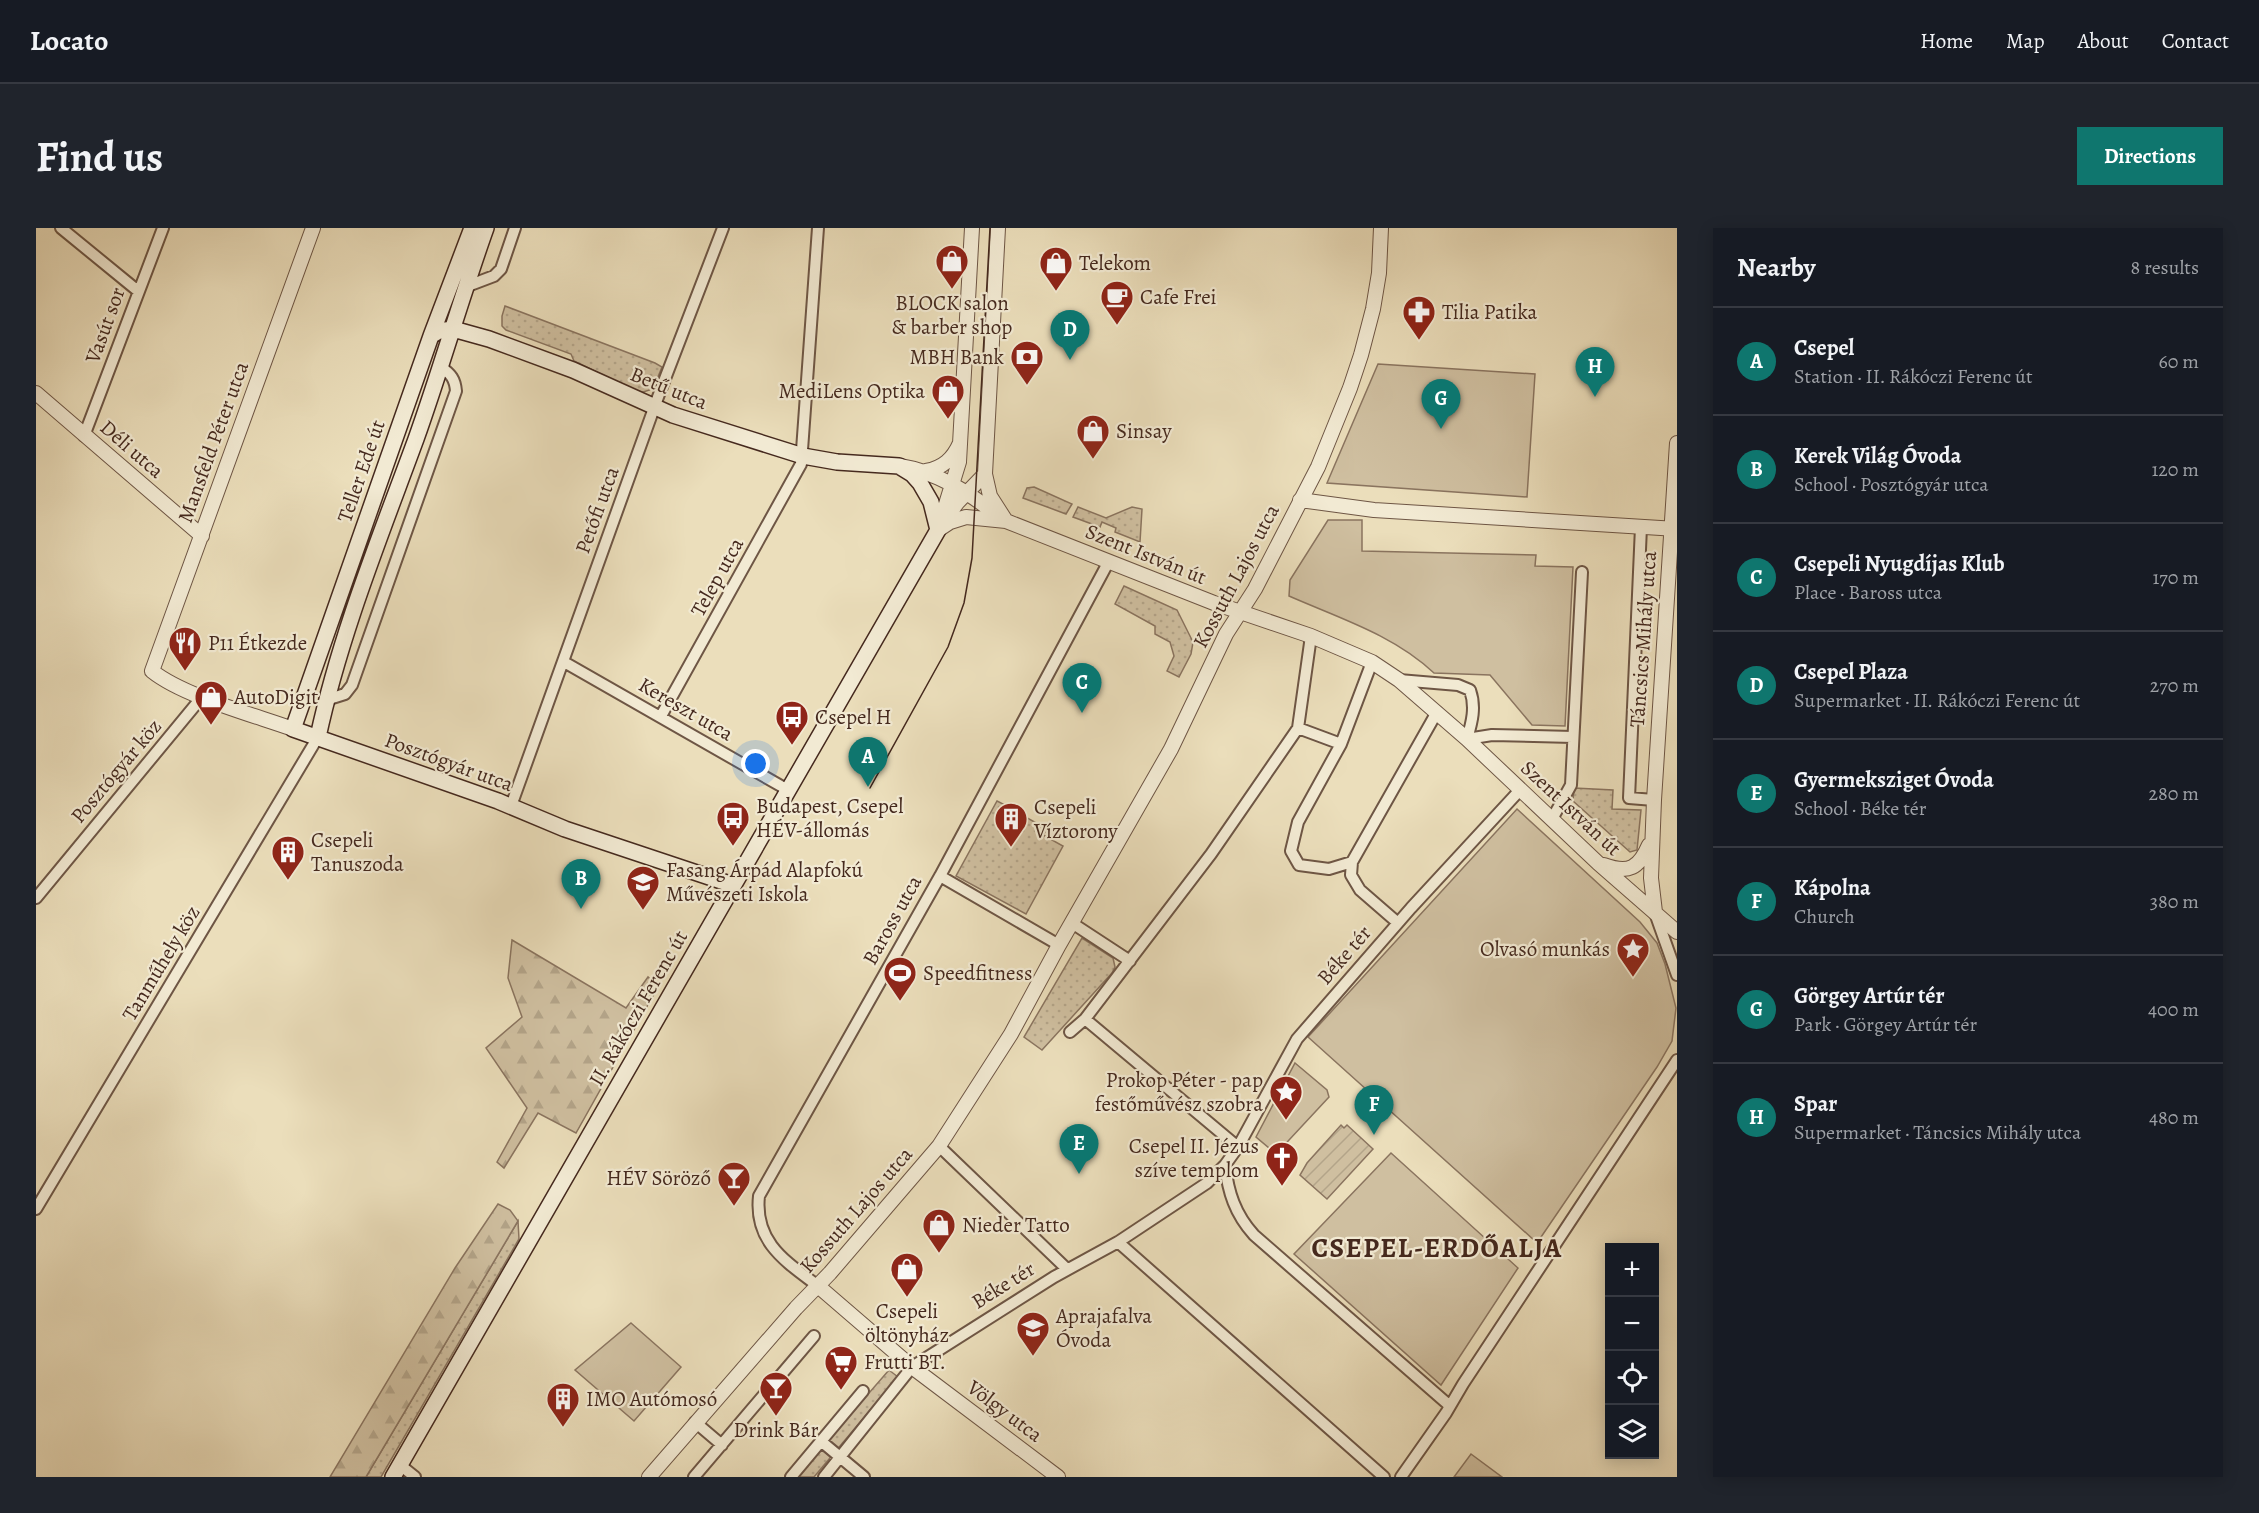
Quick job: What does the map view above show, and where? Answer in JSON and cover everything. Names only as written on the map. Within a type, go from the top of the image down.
[{"type":"main road","name":"Teller Ede út","points":[[293,729],[431,336],[472,228]]},
{"type":"main road","name":"Teller Ede út","points":[[318,737],[343,642],[441,367],[465,286],[486,228]]},
{"type":"main road","points":[[431,336],[439,331],[453,329]]},
{"type":"main road","name":"Betű utca","points":[[453,329],[489,339],[573,370],[654,407],[803,456],[844,463],[899,466]]},
{"type":"main road","points":[[899,466],[912,474],[920,483],[931,502],[938,530]]},
{"type":"main road","name":"II. Rákóczi Ferenc út","points":[[397,1471],[938,530]]},
{"type":"main road","name":"Posztógyár utca","points":[[293,729],[511,806],[565,829],[733,885]]},
{"type":"street","points":[[61,228],[138,291]]},
{"type":"street","name":"Vasút sor","points":[[84,436],[162,228]]},
{"type":"street","name":"Mansfeld Péter utca","points":[[152,671],[313,228]]},
{"type":"street","points":[[465,286],[494,276],[501,268],[515,228]]},
{"type":"street","name":"Petőfi utca","points":[[511,806],[654,407],[723,228]]},
{"type":"street","points":[[803,456],[818,228]]},
{"type":"street","name":"II. Rákóczi Ferenc út","points":[[938,530],[959,462],[972,228]]},
{"type":"street","points":[[998,228],[985,474],[990,496],[1006,521]]},
{"type":"street","name":"Kossuth Lajos utca","points":[[649,1477],[939,1146],[1011,1034],[1059,945],[1172,749],[1226,634],[1255,589],[1333,433],[1361,355],[1373,309],[1379,273],[1381,228]]},
{"type":"street","points":[[326,700],[345,694],[352,685],[456,391],[456,382],[441,367]]},
{"type":"street","name":"Déli utca","points":[[36,393],[202,536]]},
{"type":"street","points":[[926,471],[946,464],[956,453],[961,441]]},
{"type":"street","name":"Táncsics Mihály utca","points":[[1655,912],[1651,878],[1654,800],[1674,529],[1677,443]]},
{"type":"street","name":"Telep utca","points":[[661,716],[799,470],[803,456]]},
{"type":"street","name":"Betű utca","points":[[899,466],[926,471],[968,493]]},
{"type":"street","name":"II. Rákóczi Ferenc út","points":[[938,530],[985,474]]},
{"type":"street","name":"Szent István út","points":[[968,493],[1006,521]]},
{"type":"street","points":[[1300,500],[1374,510],[1674,529]]},
{"type":"street","name":"Szent István út","points":[[938,530],[966,517],[1006,521],[1240,612],[1311,636],[1372,662],[1399,680],[1467,738],[1520,790],[1677,932]]},
{"type":"street","points":[[1641,527],[1629,798],[1654,800]]},
{"type":"street","name":"Baross utca","points":[[818,1286],[780,1256],[766,1237],[759,1222],[759,1196],[940,876],[1110,561]]},
{"type":"street","points":[[1552,819],[1571,785],[1582,572]]},
{"type":"street","points":[[1070,1032],[1085,1019],[1211,854],[1298,728],[1311,636]]},
{"type":"street","name":"Kereszt utca","points":[[564,662],[788,789]]},
{"type":"street","points":[[1352,862],[1329,869],[1308,867],[1299,865],[1291,854],[1298,822],[1341,744],[1372,662]]},
{"type":"street","name":"Posztógyár utca","points":[[152,671],[202,697],[293,729]]},
{"type":"street","points":[[1399,680],[1458,685],[1470,690],[1474,700],[1473,718],[1467,738],[1492,735],[1573,737]]},
{"type":"street","name":"Posztógyár köz","points":[[36,898],[202,697]]},
{"type":"street","points":[[1398,923],[1359,890],[1351,875],[1352,862],[1437,712]]},
{"type":"street","points":[[1298,728],[1341,744]]},
{"type":"street","name":"Tanműhely köz","points":[[36,1209],[318,737]]},
{"type":"street","name":"Béke tér","points":[[824,1477],[912,1367],[1067,1269],[1118,1242],[1196,1192],[1225,1165],[1238,1148],[1297,1039],[1398,923],[1520,790]]},
{"type":"street","name":"Táncsics Mihály utca","points":[[1598,862],[1616,869],[1632,868],[1643,858],[1653,837]]},
{"type":"street","points":[[940,876],[1059,945]]},
{"type":"street","points":[[1655,912],[1677,975]]},
{"type":"street","points":[[1072,923],[1130,961]]},
{"type":"street","points":[[1085,1019],[1238,1148]]},
{"type":"street","points":[[1401,1477],[1677,1060]]},
{"type":"street","points":[[939,1146],[1067,1269]]},
{"type":"street","points":[[1225,1165],[1233,1205],[1254,1235],[1450,1406]]},
{"type":"street","points":[[1118,1242],[1384,1477]]},
{"type":"street","name":"Völgy utca","points":[[818,1286],[912,1367],[1058,1477]]},
{"type":"street","points":[[694,1477],[814,1336]]},
{"type":"street","points":[[791,1477],[863,1391]]},
{"type":"street","points":[[696,1422],[722,1445]]},
{"type":"street","points":[[822,1442],[864,1477]]},
{"type":"street","points":[[397,1471],[415,1477]]},
{"type":"green space","points":[[505,306],[655,363],[662,367],[653,389],[640,393],[574,361],[571,354],[506,330],[502,326]]},
{"type":"green space","points":[[1378,364],[1535,374],[1527,497],[1327,483]]},
{"type":"green space","points":[[1034,487],[1072,504],[1066,514],[1023,498],[1027,488]]},
{"type":"green space","points":[[1078,507],[1106,518],[1132,507],[1142,509],[1140,542],[1115,532],[1116,528],[1102,522],[1100,527],[1073,517]]},
{"type":"green space","points":[[1328,520],[1362,520],[1362,551],[1536,555],[1535,566],[1573,567],[1565,726],[1532,725],[1490,675],[1434,673],[1402,648],[1384,638],[1289,596],[1290,580]]},
{"type":"green space","points":[[1124,586],[1177,610],[1193,642],[1191,654],[1179,677],[1167,671],[1174,656],[1170,642],[1155,634],[1155,626],[1115,604]]},
{"type":"green space","points":[[1574,788],[1613,790],[1612,809],[1641,810],[1637,850],[1630,852],[1573,801]]},
{"type":"green space","points":[[997,801],[1005,805],[1000,815],[1008,819],[1013,810],[1047,829],[1043,835],[1063,846],[1026,914],[956,876]]},
{"type":"green space","points":[[1517,809],[1640,922],[1657,943],[1676,1008],[1672,1041],[1657,1067],[1539,1240],[1535,1241],[1308,1037]]},
{"type":"green space","points":[[1082,938],[1113,958],[1115,967],[1042,1050],[1024,1037]]},
{"type":"green space","points":[[512,940],[626,1008],[648,977],[658,987],[576,1133],[538,1113],[504,1168],[497,1162],[527,1108],[486,1048],[522,1017],[508,978]]},
{"type":"green space","points":[[1295,1063],[1327,1090],[1329,1097],[1276,1154],[1256,1137]]},
{"type":"green space","points":[[1341,1125],[1344,1128],[1347,1125],[1373,1149],[1327,1199],[1300,1175],[1307,1163]]},
{"type":"green space","points":[[1391,1153],[1518,1268],[1441,1385],[1294,1254]]},
{"type":"green space","points":[[498,1204],[510,1210],[518,1221],[366,1477],[330,1477],[455,1268]]},
{"type":"green space","points":[[518,1221],[519,1239],[381,1477],[366,1477]]},
{"type":"green space","points":[[631,1323],[681,1367],[634,1421],[575,1370]]},
{"type":"green space","points":[[889,1370],[898,1377],[814,1477],[796,1477]]},
{"type":"green space","points":[[1471,1454],[1502,1477],[1454,1477]]},
{"type":"tram line","points":[[870,788],[948,647],[964,603],[972,558],[990,228]]},
{"type":"place","name":"BLOCK salon & barber shop","points":[[952,290]]},
{"type":"place","name":"Telekom","points":[[1056,292]]},
{"type":"place","name":"Cafe Frei","points":[[1117,326]]},
{"type":"place","name":"Tilia Patika","points":[[1419,341]]},
{"type":"place","name":"Csepel Plaza","points":[[1070,360]]},
{"type":"place","name":"MBH Bank","points":[[1027,386]]},
{"type":"place","name":"Spar","points":[[1595,397]]},
{"type":"place","name":"MediLens Optika","points":[[948,420]]},
{"type":"place","name":"Görgey Artúr tér","points":[[1441,429]]},
{"type":"place","name":"Sinsay","points":[[1093,460]]},
{"type":"place","name":"P11 Étkezde","points":[[185,672]]},
{"type":"place","name":"Csepeli Nyugdíjas Klub","points":[[1082,713]]},
{"type":"place","name":"AutoDigit","points":[[211,726]]},
{"type":"place","name":"Csepel H","points":[[792,746]]},
{"type":"place","name":"Csepel","points":[[868,787]]},
{"type":"place","name":"Budapest, Csepel HÉV-állomás","points":[[733,847]]},
{"type":"place","name":"Csepeli Víztorony","points":[[1011,848]]},
{"type":"place","name":"Csepeli Tanuszoda","points":[[288,881]]},
{"type":"place","name":"Kerek Világ Óvoda","points":[[581,909]]},
{"type":"place","name":"Fasang Árpád Alapfokú Művészeti Iskola","points":[[643,911]]},
{"type":"place","name":"Olvasó munkás","points":[[1633,978]]},
{"type":"place","name":"Speedfitness","points":[[900,1002]]},
{"type":"place","name":"Prokop Péter - pap festőművész szobra","points":[[1286,1121]]},
{"type":"place","name":"Kápolna","points":[[1374,1135]]},
{"type":"place","name":"Gyermeksziget Óvoda","points":[[1079,1174]]},
{"type":"place","name":"Csepel II. Jézus szíve templom","points":[[1282,1187]]},
{"type":"place","name":"HÉV Söröző","points":[[734,1207]]},
{"type":"place","name":"Nieder Tatto","points":[[939,1254]]},
{"type":"place","name":"Csepeli öltönyház","points":[[907,1298]]},
{"type":"place","name":"Aprajafalva Óvoda","points":[[1033,1357]]},
{"type":"place","name":"Frutti BT.","points":[[841,1391]]},
{"type":"place","name":"Drink Bár","points":[[776,1417]]},
{"type":"place","name":"IMO Autómosó","points":[[563,1428]]},
{"type":"district","name":"CSEPEL-ERDŐALJA","points":[[1437,1248]]}]
